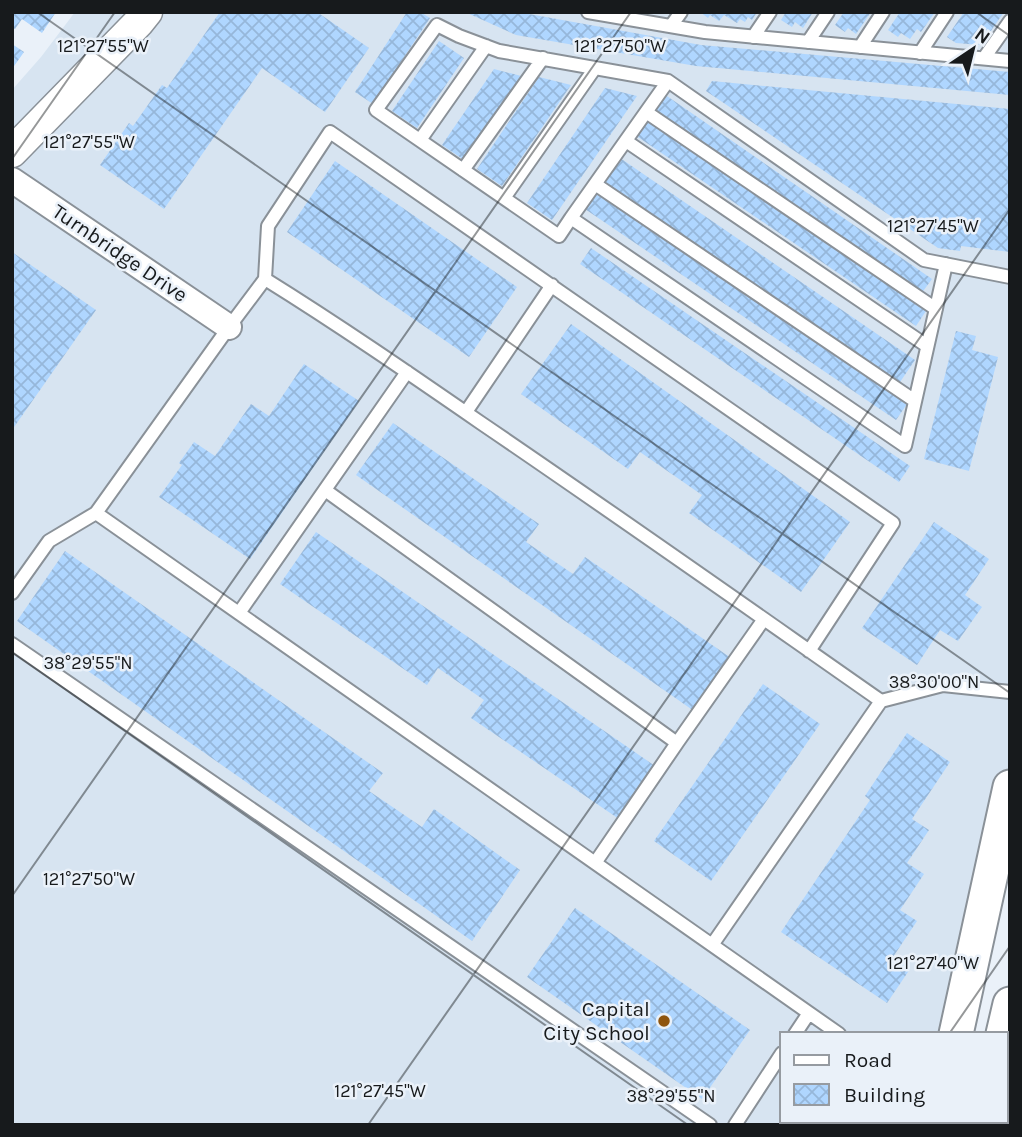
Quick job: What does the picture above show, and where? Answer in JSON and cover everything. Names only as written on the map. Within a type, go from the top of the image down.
[{"type":"main road","points":[[956,1032],[1010,787]]},
{"type":"main road","points":[[1003,1032],[1010,1004]]},
{"type":"street","points":[[12,152],[147,12]]},
{"type":"street","name":"Turnbridge Drive","points":[[12,180],[229,327]]},
{"type":"lane","points":[[588,12],[705,32],[1010,61]]},
{"type":"lane","points":[[671,26],[681,12]]},
{"type":"lane","points":[[753,37],[770,12]]},
{"type":"lane","points":[[807,42],[828,12]]},
{"type":"lane","points":[[860,47],[883,12]]},
{"type":"lane","points":[[920,52],[947,12]]},
{"type":"lane","points":[[984,58],[1010,21]]},
{"type":"lane","points":[[668,81],[559,236],[376,110],[437,25],[499,51],[668,81],[924,260],[1010,276]]},
{"type":"lane","points":[[420,140],[486,46]]},
{"type":"lane","points":[[463,170],[543,58]]},
{"type":"lane","points":[[504,198],[595,68]]},
{"type":"lane","points":[[646,112],[936,309]]},
{"type":"lane","points":[[12,593],[49,541],[96,513],[265,279],[268,226],[330,132],[893,523],[809,651]]},
{"type":"lane","points":[[626,141],[928,346]]},
{"type":"lane","points":[[595,184],[915,401]]},
{"type":"lane","points":[[571,218],[905,446],[946,264]]},
{"type":"lane","points":[[265,279],[342,327],[881,701]]},
{"type":"lane","points":[[466,412],[552,285]]},
{"type":"lane","points":[[239,613],[407,372]]},
{"type":"lane","points":[[325,490],[677,743]]},
{"type":"lane","points":[[96,513],[836,1032]]},
{"type":"lane","points":[[595,863],[764,619]]},
{"type":"lane","points":[[12,644],[710,1125]]},
{"type":"lane","points":[[712,945],[881,701],[943,685],[1010,692]]},
{"type":"lane","points":[[796,1032],[809,1013]]},
{"type":"lane","points":[[735,1125],[780,1056]]},
{"type":"shaded area","points":[[75,12],[1010,12],[1010,833],[969,1032],[780,1032],[780,1123],[950,1125],[12,1125],[12,90]]},
{"type":"building","points":[[12,12],[56,12],[42,33],[22,19],[15,29],[12,27]]},
{"type":"building","points":[[220,12],[317,12],[369,48],[325,112],[262,68],[164,209],[100,165],[129,123],[133,126],[162,85],[167,88]]},
{"type":"building","points":[[407,12],[420,12],[430,18],[373,104],[355,92]]},
{"type":"building","points":[[465,12],[518,12],[701,45],[1010,72],[1010,95],[696,66],[516,35]]},
{"type":"building","points":[[700,12],[757,12],[752,20],[748,17],[745,22],[740,19],[737,23],[724,15],[719,21]]},
{"type":"building","points":[[786,12],[813,12],[803,28],[795,22],[792,27],[781,20]]},
{"type":"building","points":[[844,12],[871,12],[856,34],[848,28],[845,32],[835,25]]},
{"type":"building","points":[[900,12],[935,12],[921,32],[917,29],[910,39],[901,33],[898,37],[888,30]]},
{"type":"building","points":[[964,12],[1004,12],[981,45],[956,43],[947,37]]},
{"type":"building","points":[[439,41],[464,58],[417,128],[392,111]]},
{"type":"building","points":[[12,44],[24,52],[12,69]]},
{"type":"building","points":[[494,69],[525,77],[467,162],[442,145]]},
{"type":"building","points":[[539,77],[571,85],[502,186],[477,169]]},
{"type":"building","points":[[712,81],[1010,109],[1010,252],[961,246],[960,251],[938,248],[706,91]]},
{"type":"building","points":[[605,88],[637,96],[552,220],[527,203]]},
{"type":"building","points":[[664,94],[932,279],[921,294],[654,110]]},
{"type":"building","points":[[646,119],[926,311],[916,326],[635,135]]},
{"type":"building","points":[[620,158],[915,360],[898,385],[603,182]]},
{"type":"building","points":[[335,161],[517,287],[469,357],[287,232]]},
{"type":"building","points":[[595,193],[907,404],[896,420],[585,209]]},
{"type":"building","points":[[591,248],[910,466],[899,482],[580,264]]},
{"type":"building","points":[[12,252],[96,310],[12,430]]},
{"type":"building","points":[[571,324],[850,522],[801,592],[689,513],[702,495],[640,452],[628,469],[521,394]]},
{"type":"building","points":[[956,331],[976,336],[972,350],[998,357],[969,471],[924,459]]},
{"type":"building","points":[[304,364],[359,401],[250,559],[159,497],[182,465],[179,463],[194,442],[215,456],[251,404],[269,416]]},
{"type":"building","points":[[393,423],[539,524],[526,542],[573,574],[585,557],[731,658],[694,711],[356,475]]},
{"type":"building","points":[[934,522],[989,559],[965,595],[982,607],[958,641],[940,630],[917,665],[862,628]]},
{"type":"building","points":[[316,532],[655,766],[619,819],[471,718],[484,700],[438,668],[427,685],[280,584]]},
{"type":"building","points":[[65,551],[383,773],[369,791],[422,827],[434,809],[520,870],[472,941],[17,621]]},
{"type":"building","points":[[763,684],[820,724],[711,881],[654,841]]},
{"type":"building","points":[[907,733],[950,762],[912,819],[929,830],[907,863],[924,874],[900,910],[917,921],[893,957],[910,969],[887,1003],[781,932],[870,800],[865,796]]},
{"type":"building","points":[[575,908],[750,1030],[702,1099],[527,977]]},
{"type":"building","points":[[786,1123],[868,1123],[866,1125],[785,1125]]},
{"type":"place","name":"Capital City School","points":[[664,1021]]}]
